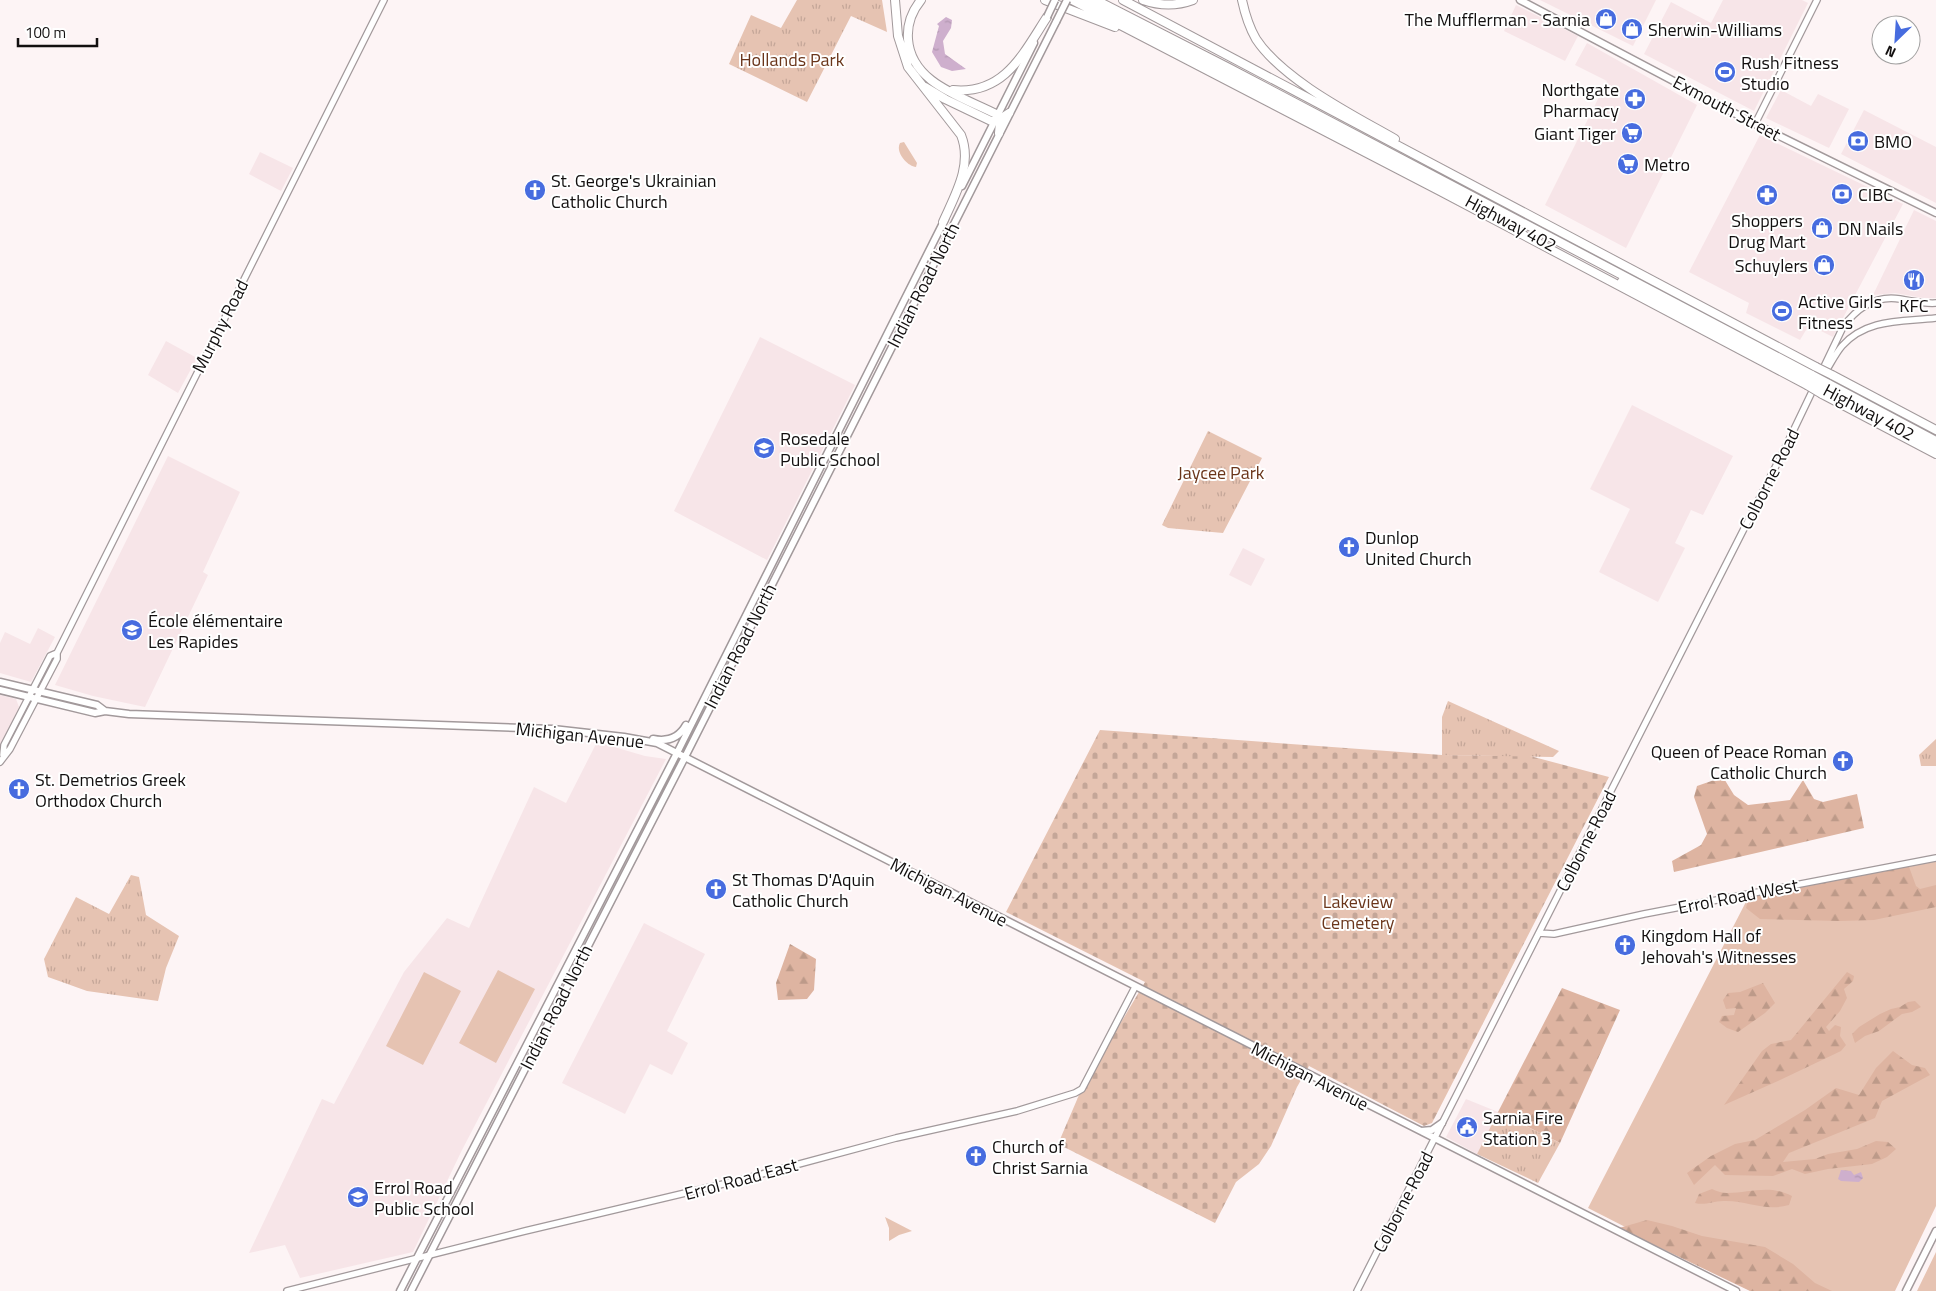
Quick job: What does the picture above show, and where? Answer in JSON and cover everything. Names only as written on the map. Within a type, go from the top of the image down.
[{"type":"highway","points":[[895,0],[898,36],[908,67],[961,135],[965,144],[966,158],[960,184],[943,222]]},
{"type":"highway","points":[[921,0],[910,20],[908,43],[916,66],[924,75],[938,85],[997,118]]},
{"type":"highway","points":[[1045,0],[1159,46]]},
{"type":"highway","points":[[1072,0],[1810,383]]},
{"type":"highway","name":"Highway 402","points":[[1084,0],[1277,99],[1810,383],[1825,388],[1936,447]]},
{"type":"highway","points":[[1096,0],[1229,68],[1810,383]]},
{"type":"highway","name":"Highway 402","points":[[1123,0],[1936,430]]},
{"type":"highway","points":[[1143,0],[1164,5],[1185,3],[1193,0]]},
{"type":"highway","points":[[1242,0],[1246,18],[1256,39],[1269,55],[1294,77],[1371,125],[1516,208]]},
{"type":"highway","points":[[938,85],[953,90],[967,91],[998,81],[1020,58],[1047,17]]},
{"type":"highway","points":[[918,82],[978,116],[997,118],[1009,113]]},
{"type":"highway","points":[[997,118],[999,133]]},
{"type":"highway","points":[[1825,388],[1936,441]]},
{"type":"highway","points":[[1825,388],[1936,454]]},
{"type":"main road","name":"Indian Road North","points":[[400,1291],[677,753],[1055,0]]},
{"type":"main road","name":"Indian Road North","points":[[411,1291],[685,757],[1067,0]]},
{"type":"main road","name":"Exmouth Street","points":[[1520,0],[1755,124],[1936,213]]},
{"type":"main road","name":"Michigan Avenue","points":[[0,682],[98,704],[104,711]]},
{"type":"main road","name":"Michigan Avenue","points":[[0,690],[95,713],[104,711],[129,714],[246,719],[553,729],[624,737],[656,743],[1736,1291]]},
{"type":"main road","points":[[624,737],[638,736],[662,740],[674,738],[681,734],[699,708]]},
{"type":"main road","points":[[1418,1130],[1432,1130],[1442,1123]]},
{"type":"main road","points":[[1906,1291],[1936,1231]]},
{"type":"street","name":"Murphy Road","points":[[2,758],[10,749],[41,691],[57,659],[57,653],[384,0]]},
{"type":"street","points":[[1755,124],[1817,0]]},
{"type":"street","name":"Colborne Road","points":[[1357,1291],[1540,933],[1810,383],[1843,328],[1852,316],[1868,304],[1890,298],[1936,304]]},
{"type":"street","name":"Colborne Road","points":[[1810,383],[1841,347],[1858,333],[1884,323],[1936,318]]},
{"type":"street","name":"Murphy Road","points":[[2,758],[4,745],[32,688],[50,656],[57,653]]},
{"type":"street","name":"Errol Road West","points":[[1540,933],[1554,934],[1644,914],[1936,858]]},
{"type":"street","name":"Errol Road East","points":[[287,1291],[525,1230],[736,1181],[896,1138],[1017,1111],[1075,1092],[1082,1089],[1135,987]]},
{"type":"shaded area","points":[[1540,0],[1656,0],[1633,46]]},
{"type":"shaded area","points":[[1723,0],[1802,0],[1808,3],[1754,111],[1644,54],[1671,2],[1711,23]]},
{"type":"shaded area","points":[[1516,5],[1578,36],[1565,61],[1504,31]]},
{"type":"shaded area","points":[[1587,43],[1697,105],[1626,248],[1545,205],[1607,81],[1575,65]]},
{"type":"shaded area","points":[[1781,90],[1811,106],[1818,94],[1849,109],[1829,148],[1766,118]]},
{"type":"shaded area","points":[[1864,110],[1936,147],[1936,203],[1841,154]]},
{"type":"shaded area","points":[[1760,135],[1903,204],[1833,337],[1809,325],[1800,340],[1746,313],[1749,303],[1689,272]]},
{"type":"shaded area","points":[[260,152],[293,168],[281,191],[249,174]]},
{"type":"shaded area","points":[[1914,210],[1936,221],[1936,298],[1923,298],[1895,293],[1873,295]]},
{"type":"shaded area","name":"Rosedale Public School","points":[[760,337],[855,385],[767,560],[674,511]]},
{"type":"shaded area","points":[[166,341],[197,358],[178,393],[148,375]]},
{"type":"shaded area","points":[[1632,405],[1733,456],[1703,515],[1691,510],[1675,543],[1685,548],[1658,602],[1599,572],[1630,509],[1590,489]]},
{"type":"shaded area","name":"École élémentaire Les Rapides","points":[[168,456],[240,492],[203,572],[208,575],[145,707],[93,696],[55,685]]},
{"type":"shaded area","points":[[1243,548],[1265,559],[1251,586],[1229,575]]},
{"type":"shaded area","points":[[38,628],[55,637],[31,682],[0,673],[0,643],[5,632],[30,644]]},
{"type":"shaded area","points":[[0,695],[16,699],[19,707],[0,746]]},
{"type":"shaded area","points":[[597,742],[645,756],[666,759],[462,1150],[413,1252],[300,1278],[285,1245],[249,1253],[322,1099],[334,1104],[404,972],[447,918],[469,928],[534,787],[566,803]]},
{"type":"shaded area","points":[[644,923],[705,954],[667,1031],[688,1043],[672,1075],[650,1064],[625,1114],[562,1083]]},
{"type":"shaded area","points":[[1466,1099],[1498,1112],[1477,1154],[1446,1137]]},
{"type":"green space","name":"Hollands Park","points":[[797,0],[882,0],[887,32],[851,16],[807,102],[729,64],[751,15],[781,28]]},
{"type":"green space","points":[[904,142],[917,163],[916,167],[909,164],[900,154],[900,143]]},
{"type":"green space","name":"Jaycee Park","points":[[1208,431],[1262,458],[1223,533],[1168,528],[1162,525]]},
{"type":"green space","points":[[1448,701],[1559,751],[1553,757],[1442,755],[1442,717]]},
{"type":"green space","name":"Lakeview Cemetery","points":[[1100,730],[1442,755],[1530,756],[1609,777],[1432,1123],[1424,1126],[1309,1066],[1297,1087],[1271,1146],[1259,1164],[1236,1182],[1215,1223],[1058,1144],[1082,1088],[1145,982],[1006,912]]},
{"type":"green space","points":[[1936,739],[1936,766],[1921,766],[1919,755]]},
{"type":"green space","points":[[1723,777],[1734,795],[1748,805],[1790,800],[1803,780],[1814,799],[1823,802],[1857,794],[1864,828],[1674,872],[1672,861],[1701,845],[1707,834],[1694,797],[1697,786]]},
{"type":"green space","points":[[1936,859],[1936,1206],[1895,1291],[1751,1291],[1588,1208],[1749,896]]},
{"type":"green space","points":[[1908,864],[1916,886],[1920,889],[1936,885],[1936,907],[1874,920],[1840,921],[1760,919],[1746,908],[1749,896]]},
{"type":"green space","points":[[131,875],[139,877],[146,915],[179,936],[166,968],[158,1001],[87,991],[48,977],[44,959],[76,897],[109,914]]},
{"type":"green space","points":[[790,944],[816,959],[814,990],[807,999],[778,1000],[776,983]]},
{"type":"green space","points":[[498,970],[535,989],[496,1063],[459,1043]]},
{"type":"green space","points":[[424,972],[461,991],[423,1065],[386,1046]]},
{"type":"green space","points":[[1847,972],[1854,976],[1853,981],[1844,989],[1847,998],[1840,1011],[1826,1027],[1829,1031],[1835,1025],[1841,1027],[1840,1036],[1846,1045],[1841,1051],[1724,1105],[1762,1051],[1771,1044],[1791,1040]]},
{"type":"green space","points":[[1763,983],[1775,1003],[1765,1013],[1738,1032],[1727,1028],[1719,1022],[1722,1016],[1734,1015],[1736,1008],[1726,1009],[1723,1000],[1728,993],[1740,992]]},
{"type":"green space","points":[[1562,988],[1620,1010],[1560,1143],[1498,1112]]},
{"type":"green space","points":[[1915,1001],[1921,1007],[1912,1012],[1902,1014],[1879,1031],[1865,1036],[1855,1043],[1852,1034],[1859,1027],[1880,1014]]},
{"type":"green space","points":[[1893,1051],[1912,1065],[1925,1068],[1930,1075],[1882,1101],[1875,1118],[1789,1153],[1783,1162],[1815,1159],[1828,1154],[1857,1149],[1876,1141],[1888,1142],[1896,1149],[1887,1157],[1872,1164],[1828,1169],[1805,1174],[1792,1169],[1773,1176],[1725,1175],[1715,1165],[1694,1185],[1687,1173],[1711,1156],[1735,1144],[1755,1140],[1805,1110],[1836,1088],[1859,1095],[1876,1068]]},
{"type":"green space","points":[[1498,1112],[1560,1143],[1538,1183],[1477,1154]]},
{"type":"green space","points":[[1712,1189],[1727,1193],[1775,1190],[1792,1196],[1789,1205],[1780,1207],[1765,1207],[1726,1201],[1703,1204],[1695,1203],[1699,1194]]},
{"type":"green space","points":[[885,1217],[912,1231],[899,1235],[889,1241],[889,1228]]},
{"type":"green space","points":[[1647,1220],[1702,1236],[1765,1247],[1793,1264],[1815,1283],[1832,1291],[1750,1291],[1619,1228]]},
{"type":"green space","points":[[1936,1252],[1936,1291],[1917,1291]]},
{"type":"water","points":[[946,17],[952,20],[951,28],[943,41],[945,54],[966,69],[952,71],[941,67],[932,52],[939,26],[937,24]]},
{"type":"water","points":[[1841,1170],[1851,1171],[1854,1175],[1861,1172],[1863,1178],[1859,1182],[1841,1181],[1838,1179]]},
{"type":"place","name":"The Mufflerman - Sarnia","points":[[1606,19]]},
{"type":"place","name":"Sherwin-Williams","points":[[1632,29]]},
{"type":"place","name":"Rush Fitness Studio","points":[[1725,72]]},
{"type":"place","name":"Northgate Pharmacy","points":[[1635,99]]},
{"type":"place","name":"Giant Tiger","points":[[1632,133]]},
{"type":"place","name":"BMO","points":[[1858,141]]},
{"type":"place","name":"Metro","points":[[1628,164]]},
{"type":"place","name":"St. George's Ukrainian Catholic Church","points":[[535,190]]},
{"type":"place","name":"CIBC","points":[[1842,194]]},
{"type":"place","name":"Shoppers Drug Mart","points":[[1767,195]]},
{"type":"place","name":"DN Nails","points":[[1822,228]]},
{"type":"place","name":"Schuylers","points":[[1824,265]]},
{"type":"place","name":"KFC","points":[[1914,280]]},
{"type":"place","name":"Active Girls Fitness","points":[[1782,311]]},
{"type":"place","name":"Rosedale Public School","points":[[764,448]]},
{"type":"place","name":"Dunlop United Church","points":[[1349,547]]},
{"type":"place","name":"École élémentaire Les Rapides","points":[[132,630]]},
{"type":"place","name":"Queen of Peace Roman Catholic Church","points":[[1843,761]]},
{"type":"place","name":"St. Demetrios Greek Orthodox Church","points":[[19,789]]},
{"type":"place","name":"St Thomas D'Aquin Catholic Church","points":[[716,889]]},
{"type":"place","name":"Kingdom Hall of Jehovah's Witnesses","points":[[1625,945]]},
{"type":"place","name":"Sarnia Fire Station 3","points":[[1467,1127]]},
{"type":"place","name":"Church of Christ Sarnia","points":[[976,1156]]},
{"type":"place","name":"Errol Road Public School","points":[[358,1197]]}]
